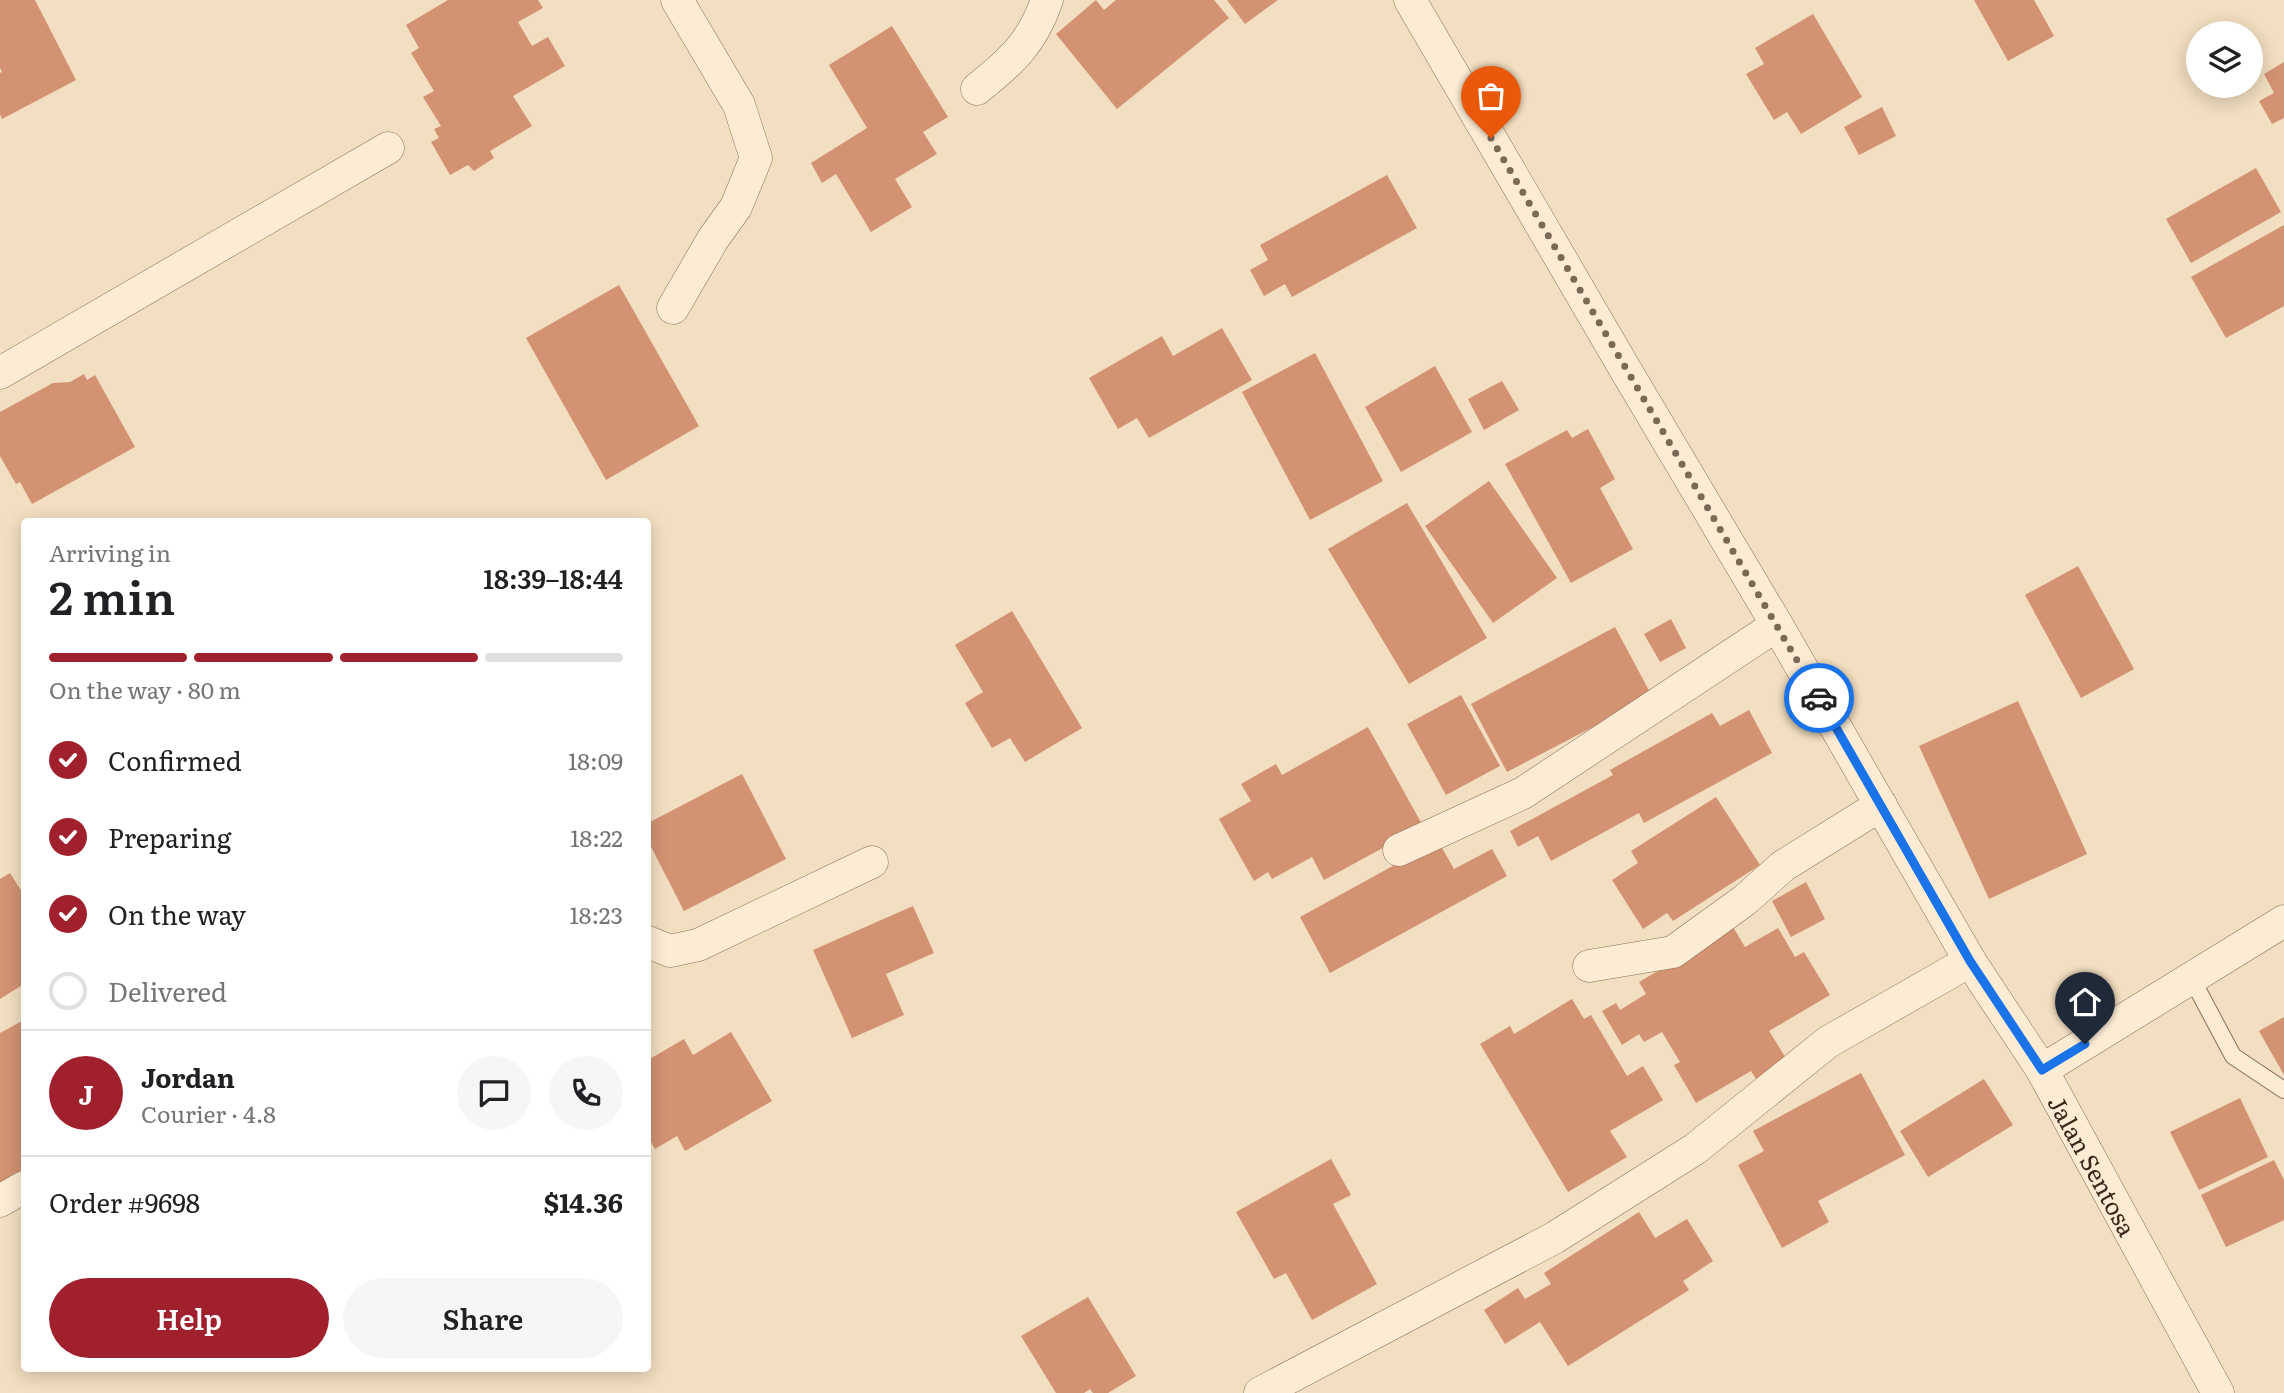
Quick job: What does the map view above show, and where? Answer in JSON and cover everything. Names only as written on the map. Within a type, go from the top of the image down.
[{"type":"street","points":[[673,307],[713,239],[736,207],[757,158],[739,105],[677,0]]},
{"type":"street","points":[[977,89],[1012,61],[1038,25],[1047,0]]},
{"type":"street","name":"Jalan Sentosa","points":[[1410,0],[1777,625],[1970,961],[2042,1070],[2218,1393]]},
{"type":"street","points":[[0,373],[388,148]]},
{"type":"street","points":[[1399,850],[1523,793],[1777,625]]},
{"type":"street","points":[[1589,966],[1673,952],[1745,900],[1783,866],[1881,805]]},
{"type":"street","points":[[651,943],[670,951],[698,945],[872,862]]},
{"type":"street","points":[[2042,1070],[2284,921]]},
{"type":"street","points":[[1260,1393],[1554,1238],[1695,1150],[1828,1042],[1970,961]]},
{"type":"street","points":[[0,1201],[21,1190]]},
{"type":"lane","points":[[2192,979],[2232,1056],[2284,1090]]},
{"type":"building","points":[[0,0],[35,0],[76,80],[2,119],[0,114]]},
{"type":"building","points":[[448,0],[538,0],[543,8],[518,22],[532,46],[548,37],[565,66],[513,96],[532,126],[490,151],[494,158],[474,171],[468,165],[450,175],[431,142],[439,138],[434,129],[441,126],[423,97],[434,91],[411,53],[419,48],[406,25]]},
{"type":"building","points":[[1096,0],[1104,10],[1116,0],[1214,0],[1229,18],[1117,109],[1056,34]]},
{"type":"building","points":[[1227,0],[1278,0],[1245,24]]},
{"type":"building","points":[[1974,0],[2034,0],[2054,36],[2008,61]]},
{"type":"building","points":[[1813,14],[1862,97],[1801,134],[1787,112],[1774,120],[1746,74],[1764,64],[1755,48]]},
{"type":"building","points":[[892,26],[948,117],[923,132],[937,154],[895,179],[912,207],[871,232],[836,174],[822,183],[811,163],[867,128],[829,65]]},
{"type":"building","points":[[2284,62],[2284,118],[2272,124],[2259,101],[2274,93],[2264,74]]},
{"type":"building","points":[[1882,107],[1896,136],[1859,155],[1844,127]]},
{"type":"building","points":[[2256,168],[2281,212],[2191,263],[2166,219]]},
{"type":"building","points":[[1387,175],[1417,228],[1292,297],[1285,284],[1264,296],[1250,270],[1268,260],[1260,245]]},
{"type":"building","points":[[2284,225],[2284,306],[2226,338],[2191,277]]},
{"type":"building","points":[[619,285],[699,426],[606,480],[526,338]]},
{"type":"building","points":[[1222,328],[1252,380],[1149,438],[1137,418],[1118,429],[1089,378],[1162,336],[1173,356]]},
{"type":"building","points":[[1315,353],[1383,481],[1310,520],[1242,392]]},
{"type":"building","points":[[1435,366],[1472,432],[1401,472],[1365,407]]},
{"type":"building","points":[[84,374],[87,380],[95,375],[135,447],[32,504],[20,482],[16,484],[0,456],[0,412],[53,383],[70,382]]},
{"type":"building","points":[[1502,381],[1519,410],[1484,430],[1468,399]]},
{"type":"building","points":[[1588,429],[1615,479],[1600,488],[1633,549],[1571,583],[1505,464],[1567,430],[1572,438]]},
{"type":"building","points":[[1489,481],[1557,578],[1493,623],[1425,526]]},
{"type":"building","points":[[1407,503],[1487,638],[1409,684],[1328,549]]},
{"type":"building","points":[[2078,566],[2134,669],[2081,698],[2025,595]]},
{"type":"building","points":[[1012,611],[1082,728],[1025,762],[1010,738],[992,748],[965,703],[983,692],[955,645]]},
{"type":"building","points":[[1671,619],[1686,648],[1660,662],[1644,634]]},
{"type":"building","points":[[1615,627],[1652,696],[1507,772],[1471,704]]},
{"type":"building","points":[[1461,695],[1500,766],[1446,795],[1407,724]]},
{"type":"building","points":[[2018,701],[2087,854],[1989,899],[1919,746]]},
{"type":"building","points":[[1749,710],[1772,753],[1644,823],[1639,813],[1551,861],[1538,836],[1518,847],[1510,831],[1613,775],[1610,770],[1712,713],[1720,726]]},
{"type":"building","points":[[1368,727],[1423,826],[1324,880],[1312,857],[1272,879],[1268,872],[1254,881],[1219,819],[1251,801],[1241,784],[1276,764],[1282,775]]},
{"type":"building","points":[[742,774],[786,859],[684,911],[651,847],[651,821]]},
{"type":"building","points":[[1716,797],[1760,865],[1673,921],[1667,913],[1643,929],[1612,880],[1638,863],[1631,851]]},
{"type":"building","points":[[1438,841],[1454,869],[1492,849],[1507,876],[1330,973],[1300,917]]},
{"type":"building","points":[[10,873],[21,890],[21,986],[0,999],[0,879]]},
{"type":"building","points":[[1806,882],[1825,919],[1791,937],[1772,901]]},
{"type":"building","points":[[913,906],[934,953],[886,974],[904,1015],[852,1038],[813,950]]},
{"type":"building","points":[[1733,927],[1745,947],[1778,928],[1795,957],[1804,952],[1830,995],[1769,1031],[1789,1063],[1758,1082],[1751,1071],[1696,1103],[1674,1065],[1680,1062],[1662,1032],[1644,1042],[1639,1034],[1622,1045],[1602,1011],[1616,1003],[1620,1010],[1646,994],[1639,982]]},
{"type":"building","points":[[1572,999],[1584,1019],[1591,1015],[1627,1076],[1643,1066],[1663,1100],[1610,1131],[1627,1157],[1568,1192],[1480,1044],[1510,1026],[1514,1034]]},
{"type":"building","points":[[2284,1017],[2284,1075],[2259,1031]]},
{"type":"building","points":[[21,1022],[21,1175],[0,1187],[0,1033]]},
{"type":"building","points":[[731,1032],[772,1101],[685,1151],[677,1136],[655,1149],[651,1142],[651,1058],[684,1039],[693,1055]]},
{"type":"building","points":[[1861,1073],[1905,1155],[1818,1201],[1829,1222],[1782,1248],[1738,1165],[1764,1151],[1753,1131]]},
{"type":"building","points":[[1984,1079],[2013,1125],[1928,1177],[1900,1131]]},
{"type":"building","points":[[2240,1098],[2268,1157],[2199,1190],[2170,1132]]},
{"type":"building","points":[[1331,1159],[1351,1195],[1333,1204],[1377,1284],[1312,1320],[1286,1273],[1274,1279],[1236,1212]]},
{"type":"building","points":[[2274,1160],[2284,1180],[2284,1220],[2226,1247],[2201,1195]]},
{"type":"building","points":[[1639,1212],[1655,1238],[1687,1219],[1713,1261],[1683,1281],[1689,1290],[1568,1366],[1540,1322],[1505,1344],[1484,1310],[1518,1288],[1525,1299],[1551,1284],[1544,1273]]},
{"type":"building","points":[[1088,1297],[1136,1376],[1108,1393],[1093,1393],[1090,1389],[1084,1393],[1056,1393],[1021,1336]]},
{"type":"way so far","points":[[1491,138],[1819,698]]},
{"type":"route","points":[[1819,698],[1970,961],[2042,1070],[2085,1044]]}]
